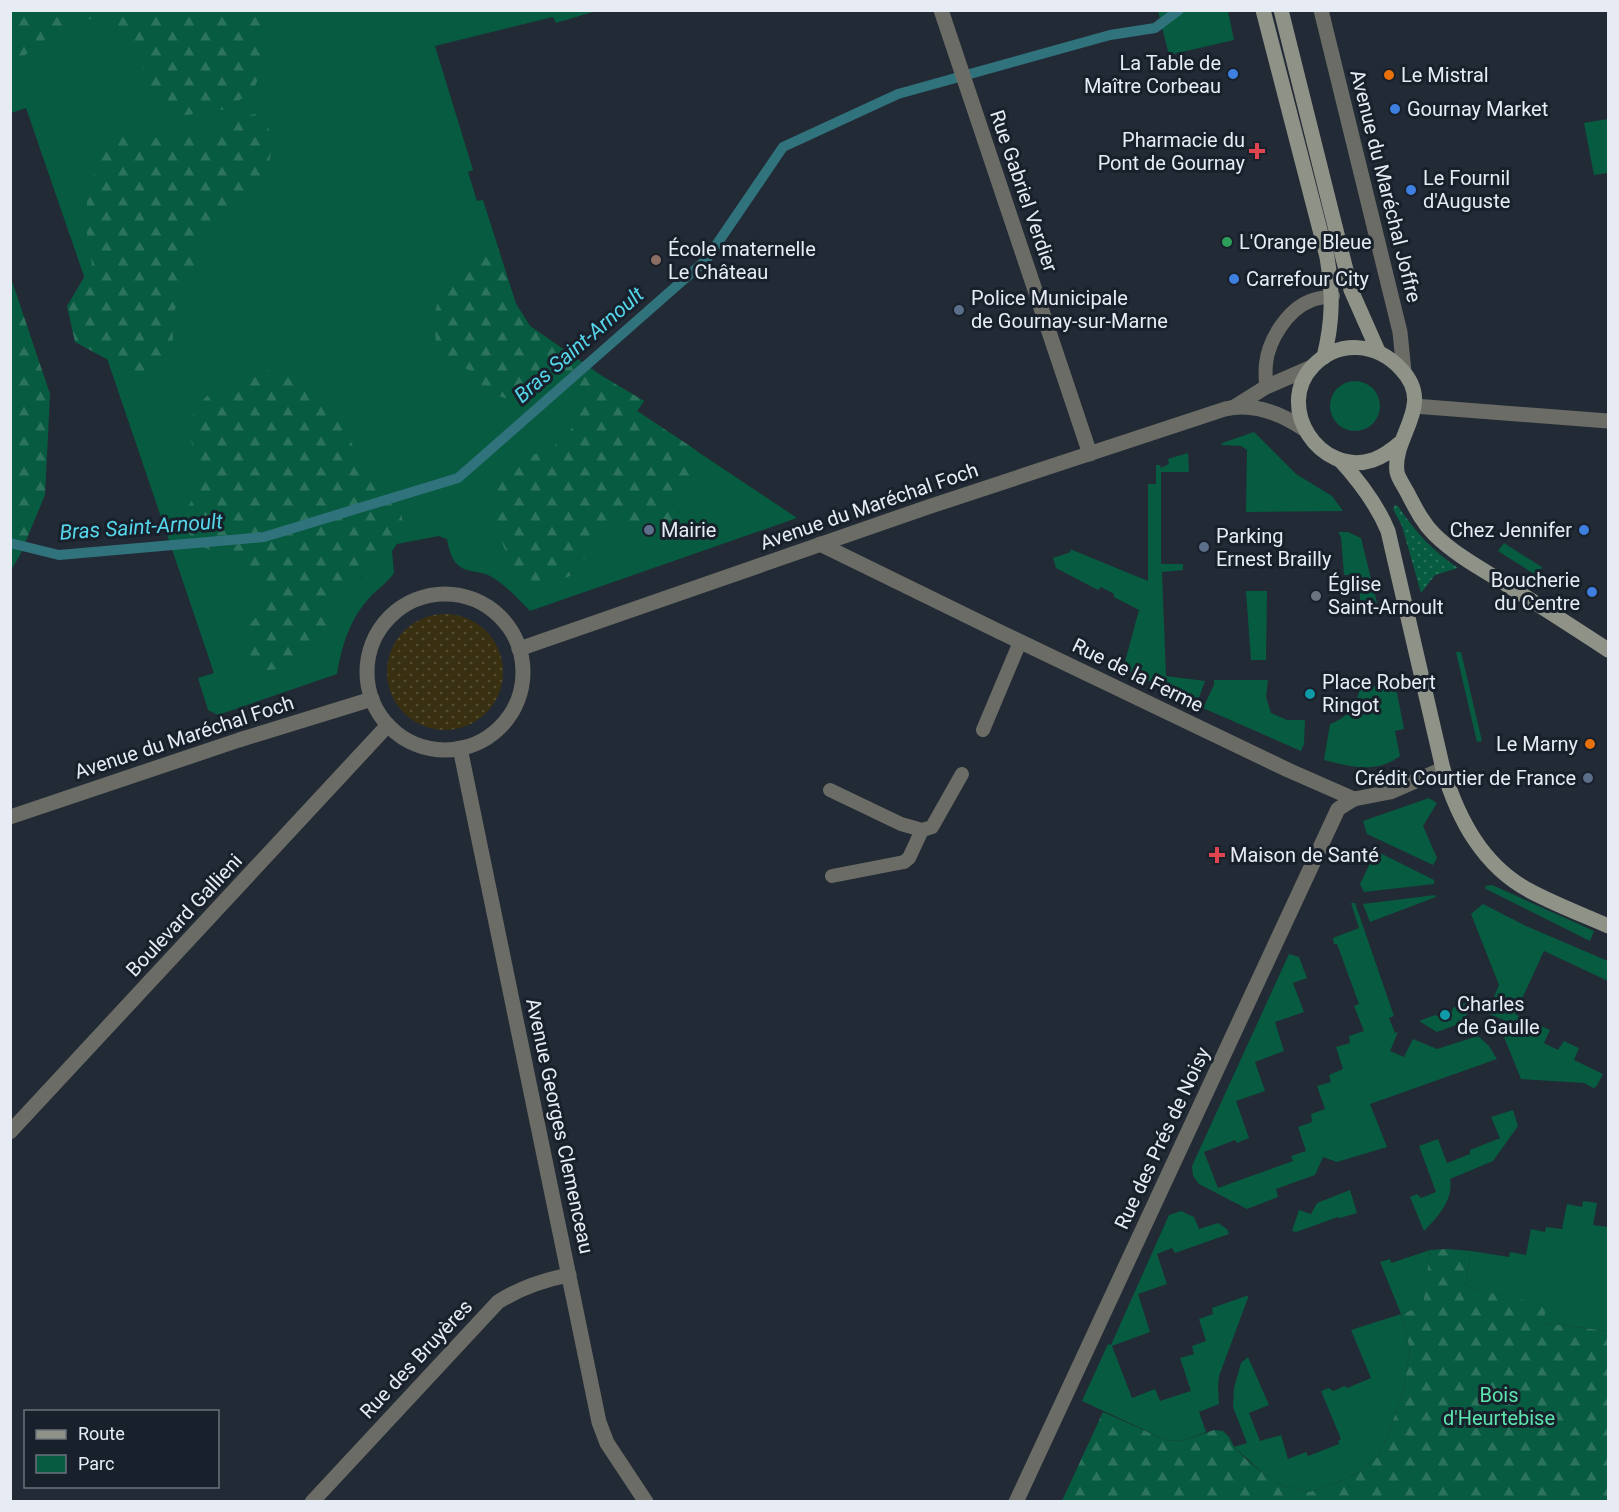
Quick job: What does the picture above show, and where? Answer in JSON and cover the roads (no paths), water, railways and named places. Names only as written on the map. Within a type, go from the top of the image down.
[{"type":"main road","points":[[1263,10],[1327,257],[1333,296],[1329,336],[1324,357]]},
{"type":"main road","points":[[1281,10],[1352,290],[1378,351]]},
{"type":"main road","points":[[1404,372],[1393,360],[1378,351],[1360,347],[1341,349],[1324,357],[1312,367],[1303,381],[1299,396],[1299,413],[1304,429],[1325,453],[1340,460],[1356,462],[1373,460],[1388,453],[1400,442],[1409,427],[1414,406]]},
{"type":"main road","name":"Avenue du Maréchal Joffre","points":[[1404,372],[1410,384],[1414,406]]},
{"type":"main road","points":[[1400,442],[1397,472],[1416,510],[1433,534],[1463,557],[1608,650]]},
{"type":"main road","points":[[1340,460],[1372,500],[1388,531],[1443,769],[1451,796],[1470,834],[1502,872],[1532,892],[1608,926]]},
{"type":"street","name":"Rue Gabriel Verdier","points":[[941,10],[1090,454]]},
{"type":"street","name":"Avenue du Maréchal Joffre","points":[[1321,10],[1400,332],[1404,372]]},
{"type":"street","name":"Avenue du Maréchal Foch","points":[[519,649],[820,544],[1234,407],[1266,387],[1312,367]]},
{"type":"street","points":[[1414,406],[1608,421]]},
{"type":"street","name":"Avenue du Maréchal Foch","points":[[1234,407],[1283,415],[1304,429]]},
{"type":"street","name":"Rue de la Ferme","points":[[820,544],[1288,770],[1354,799]]},
{"type":"street","points":[[446,594],[474,600],[499,615],[511,630],[519,649],[523,670],[522,681],[512,712],[490,736],[471,746],[438,750],[406,739],[388,725],[372,699],[367,671],[369,652],[376,635],[394,613],[418,599],[446,594]]},
{"type":"street","name":"Avenue du Maréchal Foch","points":[[10,817],[239,740],[372,699]]},
{"type":"street","name":"Boulevard Gallieni","points":[[10,1132],[388,725]]},
{"type":"street","name":"Avenue Georges Clemenceau","points":[[460,748],[599,1422],[607,1443],[646,1502]]},
{"type":"street","points":[[1354,799],[1390,792],[1443,769]]},
{"type":"street","name":"Rue des Prés de Noisy","points":[[1016,1502],[1330,825],[1338,809],[1354,799]]},
{"type":"street","name":"Rue des Bruyères","points":[[312,1502],[498,1302],[532,1284],[569,1275]]},
{"type":"lane","points":[[1266,387],[1266,363],[1271,342],[1282,326],[1294,311],[1309,301],[1333,296]]},
{"type":"lane","points":[[982,730],[1020,642]]},
{"type":"lane","points":[[830,790],[901,824],[922,830],[932,827],[938,820],[963,774]]},
{"type":"lane","points":[[832,876],[904,862],[909,858],[922,830]]},
{"type":"waterway","name":"Bras Saint-Arnoult","points":[[10,543],[59,555],[264,537],[458,478],[706,260],[783,147],[898,94],[1110,35],[1155,28],[1179,10]]},
{"type":"place","name":"La Table de Maître Corbeau","points":[[1233,74]]},
{"type":"place","name":"Le Mistral","points":[[1389,75]]},
{"type":"place","name":"Gournay Market","points":[[1395,109]]},
{"type":"place","name":"Pharmacie du Pont de Gournay","points":[[1257,151]]},
{"type":"place","name":"Le Fournil d'Auguste","points":[[1411,190]]},
{"type":"place","name":"L'Orange Bleue","points":[[1227,242]]},
{"type":"place","name":"École maternelle Le Château","points":[[656,260]]},
{"type":"place","name":"Carrefour City","points":[[1234,279]]},
{"type":"place","name":"Police Municipale de Gournay-sur-Marne","points":[[959,310]]},
{"type":"place","name":"Mairie","points":[[649,530]]},
{"type":"place","name":"Chez Jennifer","points":[[1584,530]]},
{"type":"place","name":"Parking Ernest Brailly","points":[[1204,547]]},
{"type":"place","name":"Boucherie du Centre","points":[[1592,592]]},
{"type":"place","name":"Église Saint-Arnoult","points":[[1316,596]]},
{"type":"place","name":"Place Robert Ringot","points":[[1310,694]]},
{"type":"place","name":"Le Marny","points":[[1590,744]]},
{"type":"place","name":"Crédit Courtier de France","points":[[1588,778]]},
{"type":"place","name":"Maison de Santé","points":[[1217,855]]},
{"type":"place","name":"Charles de Gaulle","points":[[1445,1015]]},
{"type":"park label","name":"Bois d'Heurtebise","points":[[1499,1406]]}]
